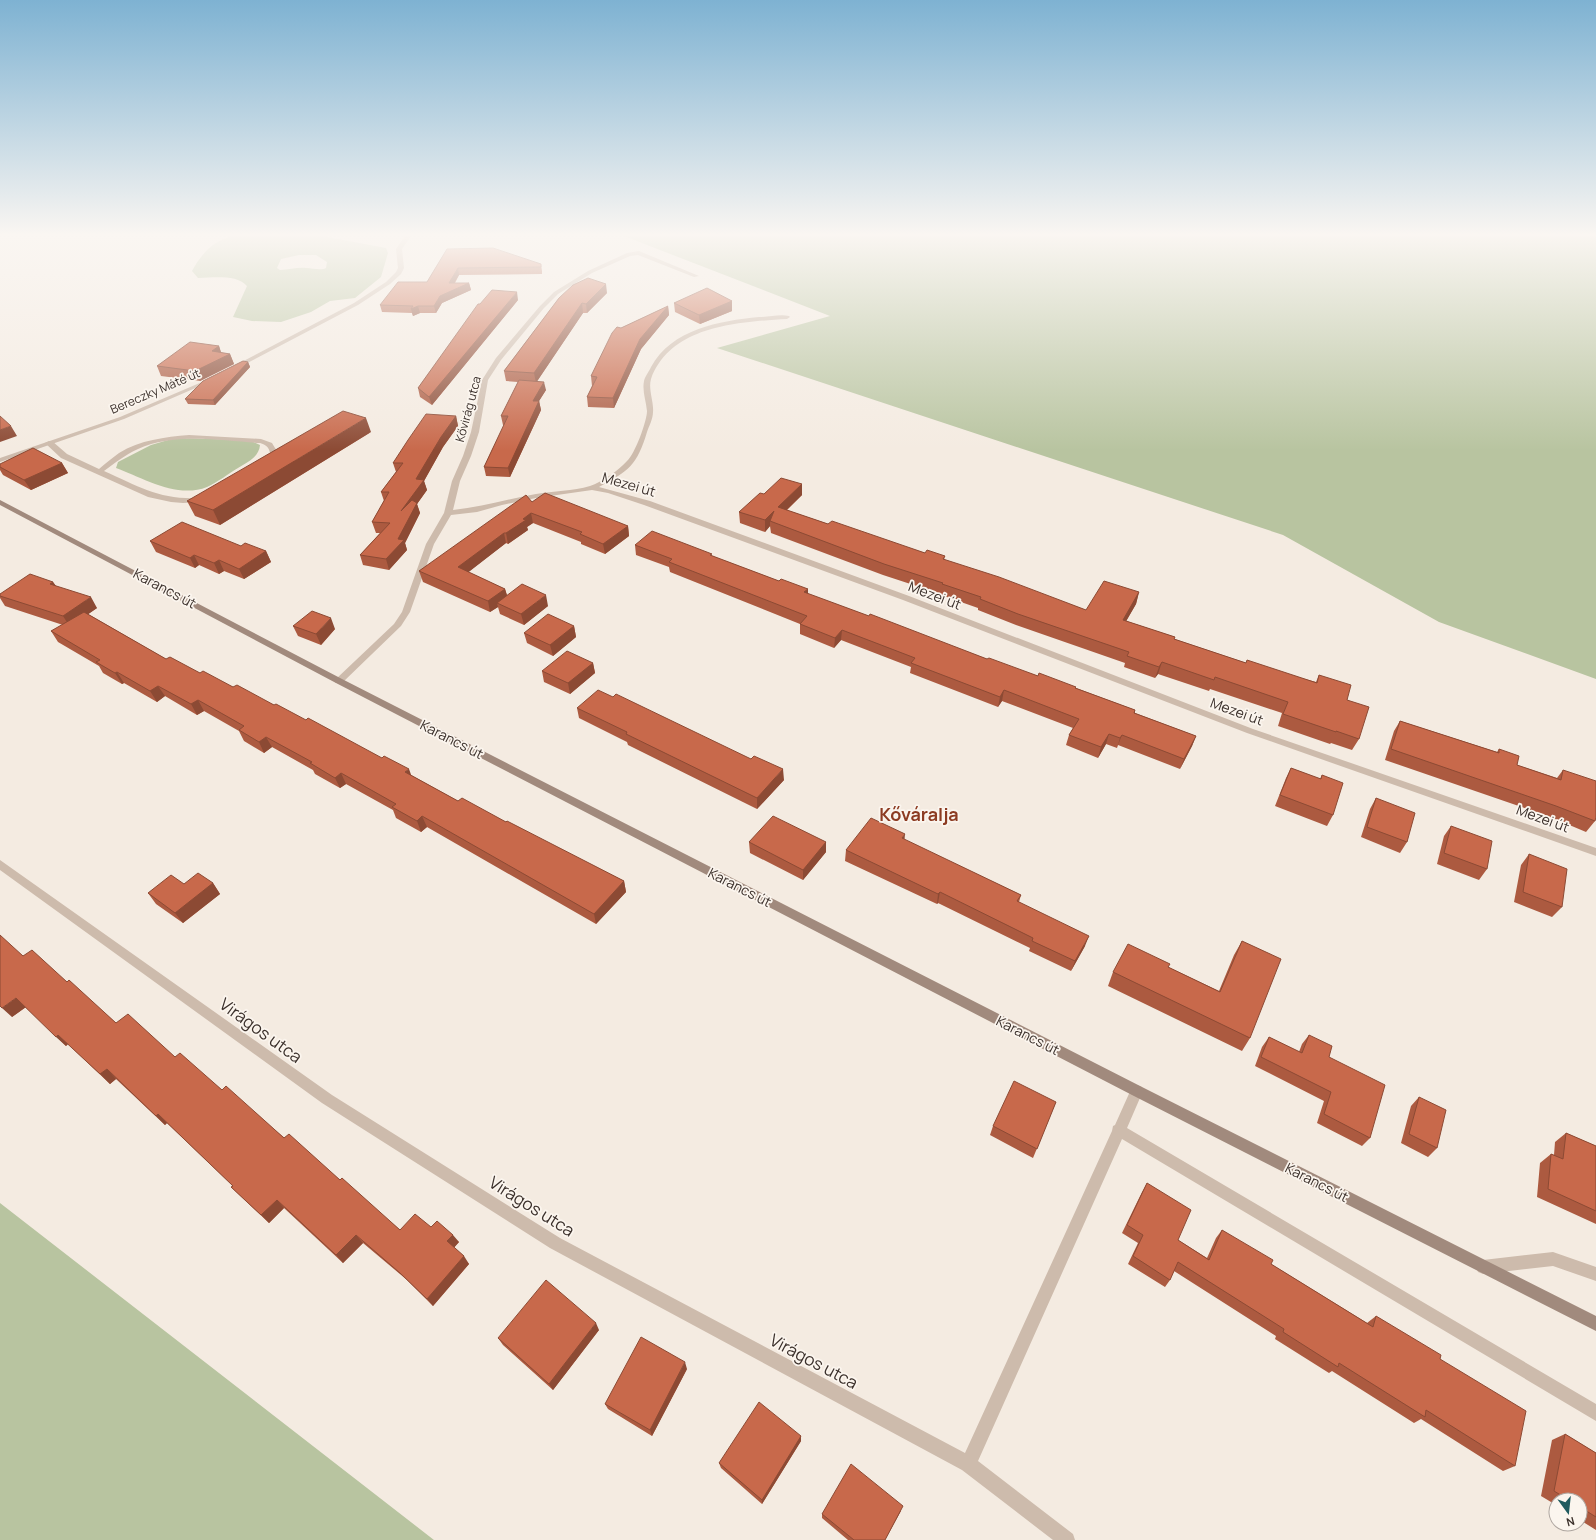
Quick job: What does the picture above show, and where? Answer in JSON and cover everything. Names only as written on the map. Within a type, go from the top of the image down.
[{"type":"main road","name":"Karancs út","points":[[0,502],[339,681],[1596,1324]]},
{"type":"street","points":[[231,370],[349,308]]},
{"type":"street","name":"Kővirág utca","points":[[448,513],[456,481],[467,456],[475,432],[485,380],[498,359],[541,308]]},
{"type":"street","points":[[592,488],[617,474],[637,454],[650,414],[647,380],[655,366],[676,342],[701,329],[716,325],[735,321],[787,317]]},
{"type":"street","name":"Bereczky Máté út","points":[[0,460],[122,418],[217,377]]},
{"type":"street","points":[[99,472],[122,455],[159,440],[172,438],[261,441],[269,444],[274,453],[269,461],[263,465]]},
{"type":"street","points":[[49,444],[64,456],[151,495],[171,500],[197,500],[208,497]]},
{"type":"street","name":"Mezei út","points":[[448,513],[477,510],[501,502],[592,488],[608,491],[647,503],[906,598],[1250,732],[1482,811],[1596,852]]},
{"type":"street","points":[[339,681],[397,626],[406,612],[430,544],[448,513]]},
{"type":"street","name":"Virágos utca","points":[[0,864],[327,1099],[555,1242],[968,1464],[1067,1540]]},
{"type":"street","points":[[968,1464],[1137,1090]]},
{"type":"street","points":[[1118,1130],[1596,1413]]},
{"type":"street","points":[[1482,1267],[1554,1259],[1596,1274]]},
{"type":"green space","points":[[237,308],[318,308],[311,312],[281,322],[252,321],[233,317]]},
{"type":"green space","points":[[809,308],[1596,308],[1596,679],[1439,622],[1283,535],[717,348],[830,316]]},
{"type":"green space","points":[[175,438],[249,440],[260,445],[258,453],[249,461],[211,485],[196,490],[172,489],[160,486],[116,468],[118,462],[151,445]]},
{"type":"green space","points":[[0,1203],[434,1540],[0,1540]]},
{"type":"building","points":[[475,308],[504,308],[429,397],[418,388]]},
{"type":"building","points":[[552,308],[579,308],[534,373],[504,371]]},
{"type":"building","points":[[666,308],[640,339],[613,398],[587,397],[597,377],[591,376],[612,333],[617,327],[621,328]]},
{"type":"building","points":[[684,308],[716,308],[699,315]]},
{"type":"building","points":[[190,342],[219,346],[212,351],[230,354],[195,371],[157,366]]},
{"type":"building","points":[[243,361],[248,362],[213,400],[185,399],[203,381]]},
{"type":"building","points":[[519,380],[544,382],[533,401],[539,401],[508,468],[484,467],[508,416],[501,416]]},
{"type":"building","points":[[343,411],[366,418],[213,510],[187,501]]},
{"type":"building","points":[[426,414],[456,416],[441,437],[416,479],[424,480],[401,511],[412,500],[417,503],[398,539],[404,540],[386,559],[360,555],[390,523],[372,522],[389,492],[381,492],[403,463],[393,463]]},
{"type":"building","points":[[0,416],[11,426],[0,430]]},
{"type":"building","points":[[33,448],[62,463],[24,480],[0,467],[0,464]]},
{"type":"building","points":[[781,478],[802,484],[778,507],[828,524],[832,521],[925,553],[927,550],[945,556],[943,559],[999,577],[1086,610],[1104,581],[1139,592],[1123,620],[1246,663],[1247,660],[1317,683],[1319,675],[1351,685],[1347,700],[1369,707],[1359,739],[1283,714],[1288,702],[1215,677],[1214,680],[1162,662],[1159,667],[1127,656],[1129,652],[1018,614],[980,599],[981,597],[884,564],[770,521],[774,511],[765,520],[739,512],[760,493],[764,494]]},
{"type":"building","points":[[545,493],[628,526],[603,544],[580,534],[582,532],[531,513],[523,519],[526,520],[504,533],[458,567],[505,589],[488,601],[419,571],[526,495],[532,502]]},
{"type":"building","points":[[182,522],[241,546],[245,543],[266,551],[239,569],[219,560],[214,563],[194,555],[190,558],[150,541]]},
{"type":"building","points":[[652,531],[779,581],[781,579],[808,589],[804,592],[869,616],[870,614],[987,659],[989,658],[1038,676],[1039,673],[1135,710],[1134,713],[1196,736],[1184,759],[1122,735],[1120,738],[1109,734],[1101,747],[1069,735],[1079,719],[1004,690],[1000,697],[911,663],[915,658],[842,630],[835,638],[800,624],[807,616],[669,562],[672,559],[635,545]]},
{"type":"building","points":[[30,574],[53,582],[50,584],[91,597],[63,616],[0,596],[0,594]]},
{"type":"building","points":[[522,584],[546,595],[521,614],[497,603]]},
{"type":"building","points":[[312,611],[331,618],[316,634],[293,626]]},
{"type":"building","points":[[84,612],[166,659],[170,657],[200,673],[203,671],[233,687],[237,685],[306,720],[308,718],[382,758],[384,756],[409,769],[405,772],[458,801],[462,798],[506,822],[507,821],[624,881],[594,914],[422,816],[417,821],[392,807],[396,804],[341,773],[335,778],[310,763],[312,762],[266,737],[259,742],[239,730],[244,726],[198,700],[191,704],[158,686],[150,691],[96,662],[100,660],[51,631]]},
{"type":"building","points":[[548,614],[574,626],[550,645],[524,633]]},
{"type":"building","points":[[567,651],[593,663],[568,683],[542,671]]},
{"type":"building","points":[[598,690],[613,697],[616,694],[751,759],[754,756],[783,769],[757,798],[626,734],[627,732],[577,708]]},
{"type":"building","points":[[1400,721],[1499,753],[1499,749],[1519,756],[1517,765],[1561,780],[1563,770],[1596,781],[1595,821],[1391,749]]},
{"type":"building","points":[[1291,768],[1321,779],[1322,775],[1343,783],[1333,815],[1280,795]]},
{"type":"building","points":[[1376,798],[1415,813],[1407,842],[1367,827]]},
{"type":"building","points":[[773,816],[826,842],[803,870],[749,842]]},
{"type":"building","points":[[871,818],[905,834],[902,838],[1021,895],[1017,901],[1089,936],[1075,961],[1032,941],[1033,938],[940,892],[938,894],[846,850]]},
{"type":"building","points":[[1451,826],[1492,841],[1487,869],[1444,853]]},
{"type":"building","points":[[1529,854],[1567,869],[1562,907],[1523,892]]},
{"type":"building","points":[[198,873],[213,883],[175,913],[148,893],[171,875],[184,884]]},
{"type":"building","points":[[0,935],[23,956],[32,950],[67,982],[69,980],[116,1023],[128,1014],[175,1057],[180,1053],[222,1090],[226,1086],[284,1138],[289,1134],[340,1180],[342,1178],[400,1230],[415,1214],[431,1227],[437,1221],[453,1235],[447,1241],[464,1256],[427,1299],[400,1273],[356,1235],[336,1255],[277,1200],[261,1215],[158,1114],[156,1116],[107,1069],[100,1074],[58,1035],[56,1037],[16,998],[2,1008],[0,1006]]},
{"type":"building","points":[[1242,941],[1281,959],[1250,1038],[1113,972],[1128,944],[1170,964],[1168,967],[1220,992]]},
{"type":"building","points":[[1309,1035],[1332,1046],[1329,1057],[1385,1085],[1370,1138],[1324,1114],[1331,1092],[1261,1057],[1269,1037],[1302,1053]]},
{"type":"building","points":[[1014,1081],[1056,1102],[1037,1149],[993,1126]]},
{"type":"building","points":[[1419,1097],[1446,1110],[1437,1148],[1409,1134]]},
{"type":"building","points":[[1566,1133],[1596,1146],[1596,1211],[1548,1189],[1551,1154],[1563,1159]]},
{"type":"building","points":[[1147,1183],[1191,1210],[1178,1240],[1209,1260],[1222,1230],[1273,1260],[1271,1264],[1373,1327],[1376,1316],[1441,1355],[1440,1359],[1526,1411],[1515,1466],[1426,1410],[1425,1417],[1339,1363],[1338,1367],[1283,1332],[1284,1329],[1178,1262],[1170,1280],[1133,1256],[1143,1235],[1127,1225]]},
{"type":"building","points":[[546,1280],[596,1323],[549,1384],[498,1338]]},
{"type":"building","points":[[641,1337],[685,1362],[650,1430],[605,1404]]},
{"type":"building","points":[[759,1402],[801,1436],[762,1500],[719,1463]]},
{"type":"building","points":[[1565,1434],[1596,1453],[1596,1517],[1588,1512],[1588,1492],[1554,1491]]},
{"type":"building","points":[[851,1464],[903,1506],[885,1540],[854,1540],[822,1514]]},
{"type":"district","name":"Kőváralja","points":[[919,814]]}]
